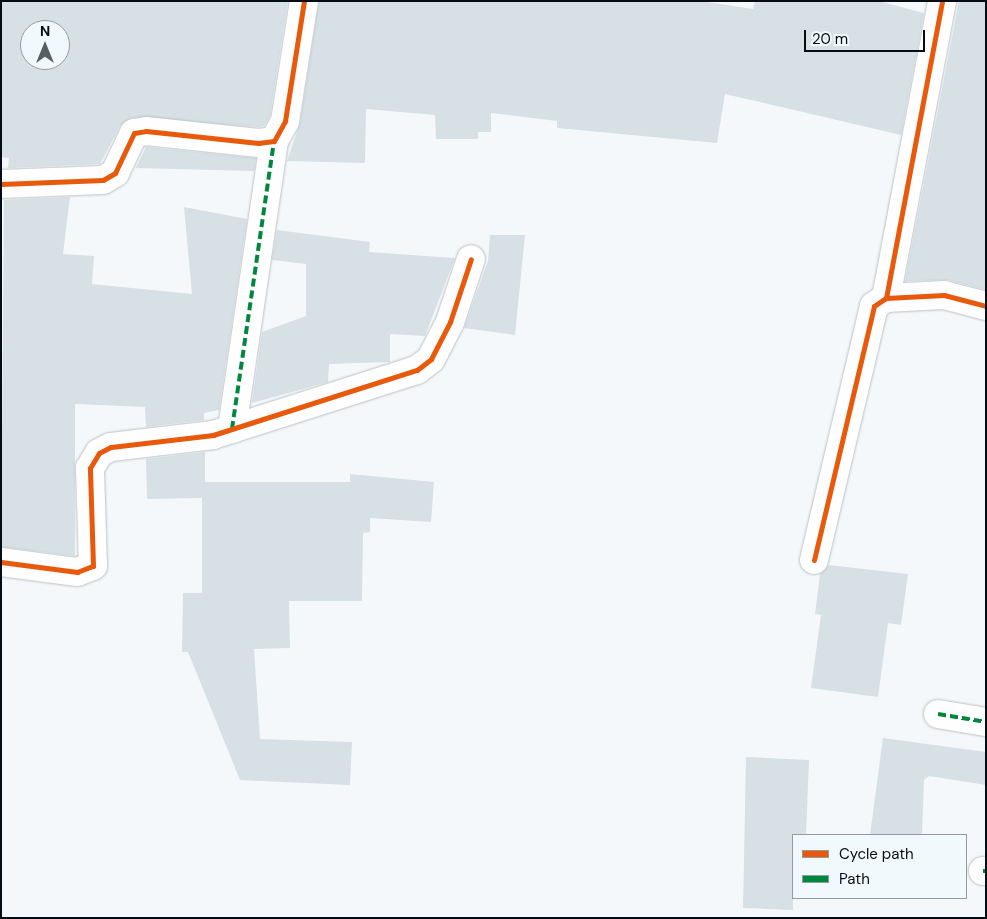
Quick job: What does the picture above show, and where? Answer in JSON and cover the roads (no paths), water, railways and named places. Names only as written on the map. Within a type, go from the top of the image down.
[{"type":"street","points":[[232,429],[274,141],[285,121],[304,1]]},
{"type":"street","points":[[886,298],[942,1]]},
{"type":"street","points":[[1,184],[103,180],[115,173],[125,143],[134,133],[146,131],[258,143],[274,141]]},
{"type":"street","points":[[1,562],[87,571],[92,566],[90,468],[99,454],[111,447],[232,429],[427,363],[450,322],[471,259]]},
{"type":"street","points":[[814,560],[874,306],[886,298],[944,295],[986,306]]},
{"type":"street","points":[[938,714],[986,722]]}]
